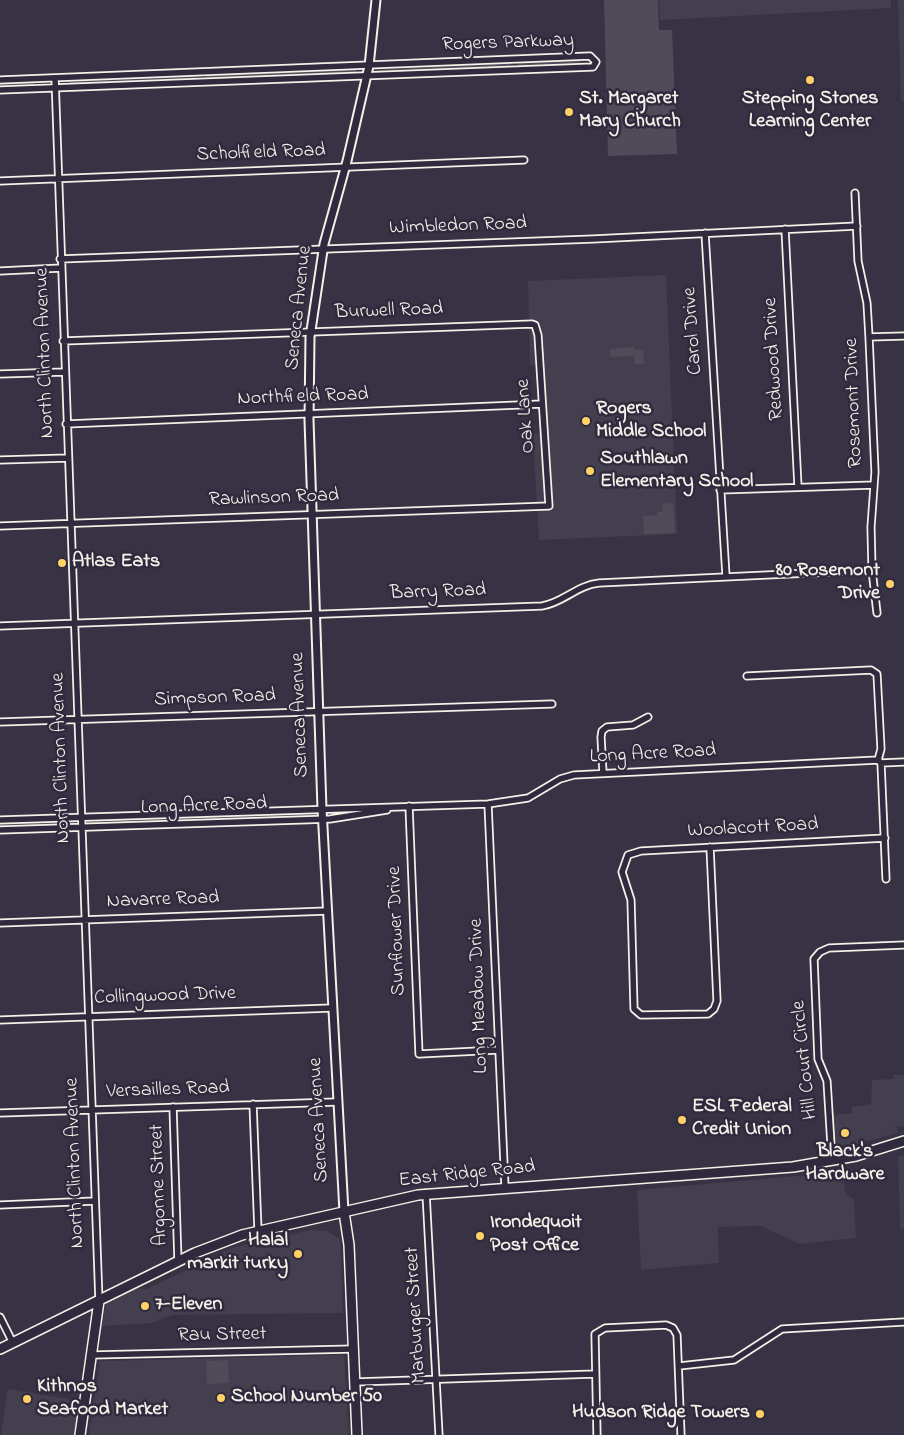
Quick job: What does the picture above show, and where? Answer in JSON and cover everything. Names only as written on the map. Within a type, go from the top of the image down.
[{"type":"main road","name":"East Ridge Road","points":[[0,1349],[227,1239],[258,1231],[426,1193],[793,1167],[867,1153],[904,1141]]},
{"type":"main road","name":"Seneca Avenue","points":[[344,1212],[349,1245],[357,1435]]},
{"type":"main road","name":"North Clinton Avenue","points":[[80,1435],[99,1301]]},
{"type":"street","name":"Seneca Avenue","points":[[344,1212],[336,1102],[322,814],[308,414],[311,331],[323,248],[367,76],[376,0]]},
{"type":"street","name":"Rogers Parkway","points":[[0,80],[590,56],[596,62],[593,67],[0,90]]},
{"type":"street","points":[[202,72],[202,82]]},
{"type":"street","name":"North Clinton Avenue","points":[[55,78],[60,268],[99,1301]]},
{"type":"street","points":[[37,79],[37,89]]},
{"type":"street","name":"Scholfield Road","points":[[0,181],[524,160]]},
{"type":"street","name":"Rosemont Drive","points":[[855,193],[858,261],[867,303],[869,337],[874,485],[870,527],[877,613]]},
{"type":"street","name":"Wimbledon Road","points":[[60,259],[857,226]]},
{"type":"street","name":"Redwood Drive","points":[[785,229],[798,487]]},
{"type":"street","name":"Carol Drive","points":[[705,233],[726,576]]},
{"type":"street","points":[[0,271],[60,268]]},
{"type":"street","name":"Burwell Road","points":[[63,341],[527,323],[535,325]]},
{"type":"street","name":"Oak Lane","points":[[535,325],[538,336],[549,506]]},
{"type":"street","points":[[869,337],[904,336]]},
{"type":"street","points":[[0,374],[64,372]]},
{"type":"street","name":"Northfield Road","points":[[66,424],[542,404]]},
{"type":"street","points":[[0,460],[68,458]]},
{"type":"street","points":[[720,490],[874,485]]},
{"type":"street","name":"Rawlinson Road","points":[[0,526],[549,506]]},
{"type":"street","name":"Barry Road","points":[[0,626],[542,606],[554,604],[575,590],[593,583],[872,570]]},
{"type":"street","points":[[747,676],[871,670],[877,674],[886,880]]},
{"type":"street","name":"Simpson Road","points":[[0,722],[552,704]]},
{"type":"street","points":[[603,773],[602,731],[607,727],[633,725],[648,717]]},
{"type":"street","name":"Long Acre Road","points":[[0,830],[322,814],[409,806],[488,804],[528,798],[566,777],[603,773],[904,762]]},
{"type":"street","name":"Long Meadow Drive","points":[[488,804],[505,1187]]},
{"type":"street","name":"Long Acre Road","points":[[0,820],[322,814],[409,806]]},
{"type":"street","name":"Sunflower Drive","points":[[409,806],[420,1054],[498,1050]]},
{"type":"street","name":"Woolacott Road","points":[[710,847],[717,1001],[714,1009],[708,1014],[641,1016],[634,1009],[631,900],[622,872],[625,858],[641,850],[885,838]]},
{"type":"street","name":"Navarre Road","points":[[0,923],[327,911]]},
{"type":"street","name":"Hill Court Circle","points":[[832,1161],[827,1081],[818,1059],[814,959],[820,952],[829,948],[904,944]]},
{"type":"street","name":"Collingwood Drive","points":[[0,1020],[332,1008]]},
{"type":"street","name":"Versailles Road","points":[[0,1113],[336,1102]]},
{"type":"street","points":[[253,1104],[258,1231]]},
{"type":"street","name":"Argonne Street","points":[[173,1107],[178,1262]]},
{"type":"street","name":"Marburger Street","points":[[426,1193],[439,1435]]},
{"type":"street","points":[[0,1205],[95,1201]]},
{"type":"street","points":[[0,1317],[13,1343]]},
{"type":"street","points":[[679,1366],[734,1360],[778,1331],[787,1328],[904,1322]]},
{"type":"street","points":[[596,1435],[594,1337],[597,1331],[605,1328],[670,1326],[677,1335],[681,1435]]},
{"type":"street","name":"Rau Street","points":[[92,1354],[353,1349]]},
{"type":"street","points":[[355,1382],[595,1374]]},
{"type":"shaded area","points":[[604,0],[658,0],[659,30],[672,30],[677,154],[608,156]]},
{"type":"shaded area","points":[[659,0],[891,0],[891,8],[660,20]]},
{"type":"shaded area","points":[[898,0],[904,0],[904,101],[901,101]]},
{"type":"shaded area","points":[[578,60],[581,62],[579,65],[520,67],[518,64],[519,62]]},
{"type":"shaded area","points":[[511,64],[509,67],[379,73],[377,70]]},
{"type":"shaded area","points":[[356,69],[356,73],[208,79],[206,76]]},
{"type":"shaded area","points":[[197,75],[197,80],[71,85],[70,82]]},
{"type":"shaded area","points":[[32,82],[34,84],[32,86],[0,88],[0,83]]},
{"type":"shaded area","points":[[666,275],[677,534],[539,540],[533,434],[548,433],[544,365],[530,365],[528,281]]},
{"type":"shaded area","points":[[634,347],[634,350],[643,350],[644,364],[635,364],[634,356],[611,357],[610,349]]},
{"type":"shaded area","points":[[673,503],[675,533],[644,534],[643,516],[657,515],[657,512],[663,511],[662,504]]},
{"type":"shaded area","points":[[315,811],[316,816],[88,824],[86,821]]},
{"type":"shaded area","points":[[74,820],[76,822],[74,825],[0,828],[0,823]]},
{"type":"shaded area","points":[[894,1075],[904,1075],[904,1126],[896,1127],[898,1133],[837,1149],[831,1116],[852,1113],[852,1107],[871,1104],[872,1080],[894,1079]]},
{"type":"shaded area","points":[[904,1155],[904,1229],[900,1228],[898,1157]]},
{"type":"shaded area","points":[[842,1172],[846,1195],[854,1199],[856,1238],[800,1244],[761,1226],[718,1227],[719,1263],[641,1270],[637,1190]]},
{"type":"shaded area","points":[[310,1230],[327,1231],[340,1239],[343,1313],[172,1315],[151,1323],[102,1326],[106,1304],[136,1288],[147,1289],[232,1248]]},
{"type":"shaded area","name":"School Number 50","points":[[344,1355],[349,1435],[89,1435],[100,1361]]},
{"type":"shaded area","points":[[228,1360],[229,1383],[207,1384],[206,1361]]},
{"type":"shaded area","points":[[8,1389],[80,1401],[75,1435],[1,1435]]},
{"type":"place","name":"Stepping Stones Learning Center","points":[[810,80]]},
{"type":"place","name":"St. Margaret Mary Church","points":[[569,112]]},
{"type":"place","name":"Rogers Middle School","points":[[586,421]]},
{"type":"place","name":"Southlawn Elementary School","points":[[590,471]]},
{"type":"place","name":"Atlas Eats","points":[[62,563]]},
{"type":"place","name":"80 Rosemont Drive","points":[[890,584]]},
{"type":"place","name":"ESL Federal Credit Union","points":[[682,1120]]},
{"type":"place","name":"Black's Hardware","points":[[845,1133]]},
{"type":"place","name":"Irondequoit Post Office","points":[[480,1236]]},
{"type":"place","name":"Halal markit turky","points":[[298,1254]]},
{"type":"place","name":"7-Eleven","points":[[145,1306]]},
{"type":"place","name":"School Number 50","points":[[221,1398]]},
{"type":"place","name":"Kithnos Seafood Market","points":[[27,1399]]},
{"type":"place","name":"Hudson Ridge Towers","points":[[760,1414]]}]
